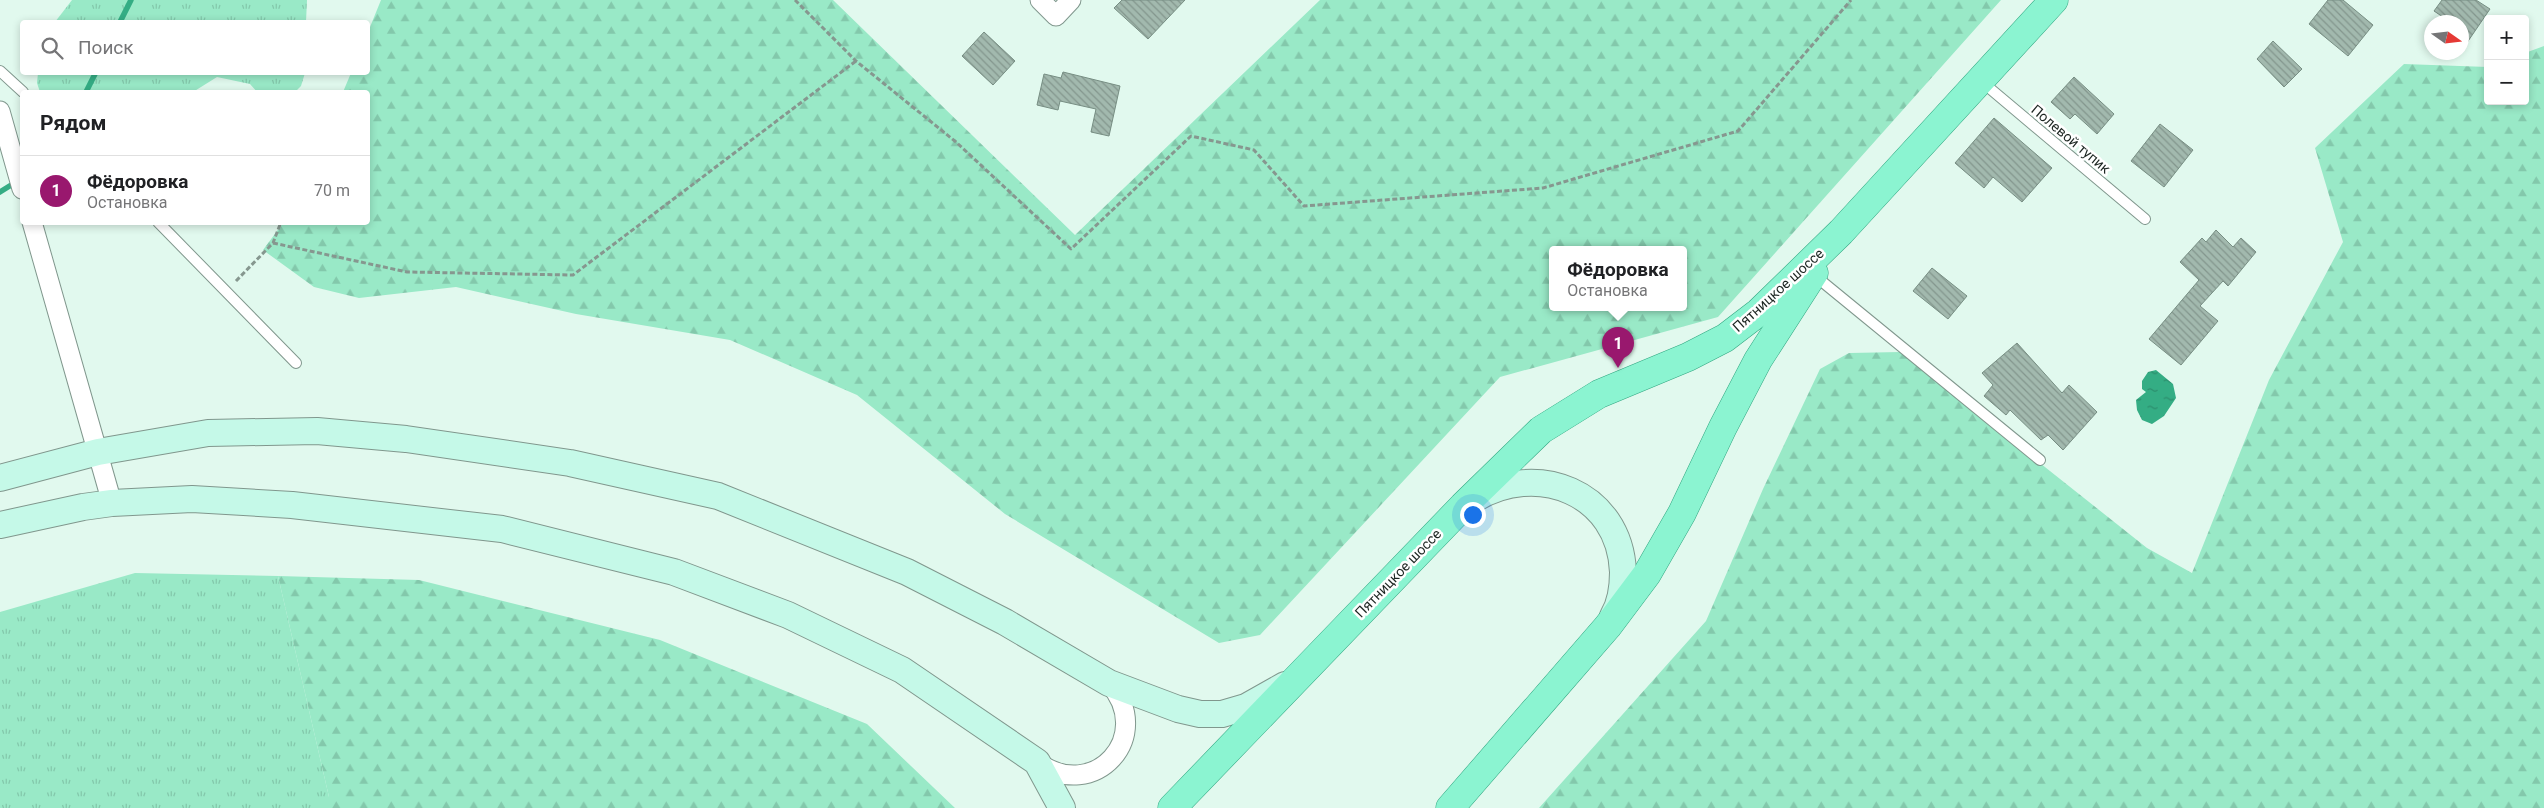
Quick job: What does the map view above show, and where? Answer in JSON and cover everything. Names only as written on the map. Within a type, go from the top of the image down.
[{"type":"main road","name":"Пятницкое шоссе","points":[[1172,808],[1463,506],[1540,430],[1599,394],[1688,357],[1725,338],[1759,312],[1841,232],[2054,0]]},
{"type":"main road","name":"Пятницкое шоссе","points":[[1450,808],[1608,626],[1647,574],[1682,513],[1723,426],[1758,360],[1841,232]]},
{"type":"street","points":[[1040,0],[1056,16],[1071,0]]},
{"type":"street","points":[[0,111],[20,183]]},
{"type":"street","points":[[33,225],[112,503]]},
{"type":"street","points":[[0,478],[98,452],[208,433],[317,431],[406,439],[570,463],[718,496],[907,572],[1005,622],[1109,683],[1178,709],[1200,714],[1222,714],[1246,707],[1297,678]]},
{"type":"street","points":[[1463,506],[1486,492],[1501,486],[1534,481],[1565,488],[1593,506],[1613,532],[1622,563],[1621,596],[1608,626]]},
{"type":"street","points":[[0,525],[83,507],[112,503],[192,499],[292,505],[502,530],[674,572],[788,615],[902,670],[1056,774],[1078,776],[1099,769],[1112,758],[1122,745],[1126,723],[1122,701],[1109,683]]},
{"type":"street","points":[[0,538],[83,507]]},
{"type":"street","points":[[1037,762],[1062,808]]},
{"type":"lane","points":[[0,71],[21,90]]},
{"type":"lane","name":"Полевой тупик","points":[[1980,80],[2145,218]]},
{"type":"lane","points":[[161,225],[296,363]]},
{"type":"lane","points":[[1813,274],[2040,460]]},
{"type":"path","points":[[795,0],[856,61],[956,142],[1071,249],[1191,136],[1254,150],[1304,206],[1543,188],[1738,131],[1851,0]]},
{"type":"path","points":[[274,243],[407,272],[573,275],[856,61]]},
{"type":"path","points":[[227,291],[274,243],[280,225]]},
{"type":"green space","points":[[72,0],[307,0],[306,20],[57,20]]},
{"type":"green space","points":[[381,0],[833,0],[1075,235],[1320,0],[2001,0],[1718,317],[1500,377],[1260,635],[1219,643],[1005,514],[857,395],[730,340],[576,314],[456,287],[359,298],[314,287],[263,250],[282,225],[370,225],[370,90],[344,90],[350,75],[370,75],[370,27]]},
{"type":"green space","points":[[2544,46],[2544,808],[1539,808],[1706,621],[1763,489],[1820,369],[1849,353],[1900,352],[2147,548],[2192,573],[2269,380],[2343,242],[2315,148],[2404,64],[2484,67],[2484,105],[2529,105],[2529,52]]},
{"type":"green space","points":[[38,75],[304,75],[301,86],[297,90],[255,90],[250,84],[217,77],[196,90],[39,90],[37,83]]},
{"type":"green space","points":[[135,573],[278,576],[329,797],[329,808],[0,808],[0,612]]},
{"type":"green space","points":[[278,576],[419,580],[660,640],[867,724],[955,808],[329,808],[329,797]]},
{"type":"water","points":[[2156,370],[2173,384],[2176,398],[2164,416],[2152,424],[2142,420],[2137,410],[2136,400],[2146,392],[2142,389],[2142,381],[2148,372]]},
{"type":"building","points":[[1122,0],[1185,0],[1148,39],[1114,8]]},
{"type":"building","points":[[2328,0],[2343,0],[2373,25],[2348,56],[2309,24]]},
{"type":"building","points":[[2442,0],[2476,0],[2490,9],[2484,15],[2469,40],[2469,15],[2440,15],[2434,11]]},
{"type":"building","points":[[984,32],[1015,61],[993,85],[962,56]]},
{"type":"building","points":[[2273,41],[2302,69],[2284,87],[2257,59]]},
{"type":"building","points":[[1063,72],[1120,86],[1109,136],[1091,132],[1096,109],[1060,101],[1058,110],[1037,105],[1044,74],[1061,78]]},
{"type":"building","points":[[2074,77],[2114,114],[2097,134],[2075,114],[2070,119],[2051,102]]},
{"type":"building","points":[[1994,118],[2052,168],[2022,202],[1993,177],[1984,188],[1955,163]]},
{"type":"building","points":[[2160,124],[2193,150],[2164,187],[2131,161]]},
{"type":"building","points":[[2216,230],[2233,247],[2241,238],[2256,252],[2228,286],[2223,281],[2200,306],[2218,321],[2181,365],[2149,339],[2199,280],[2180,262],[2202,238],[2206,242]]},
{"type":"building","points":[[1932,268],[1967,296],[1948,319],[1913,291]]},
{"type":"building","points":[[2017,343],[2062,393],[2069,385],[2097,412],[2063,450],[2048,435],[2041,440],[2010,410],[2006,415],[1984,396],[1993,385],[1982,373]]},
{"type":"waterway","points":[[121,20],[131,0]]},
{"type":"waterway","points":[[87,90],[94,75]]},
{"type":"waterway","points":[[0,192],[16,182]]},
{"type":"place","name":"Фёдоровка","points":[[1618,368]]}]
